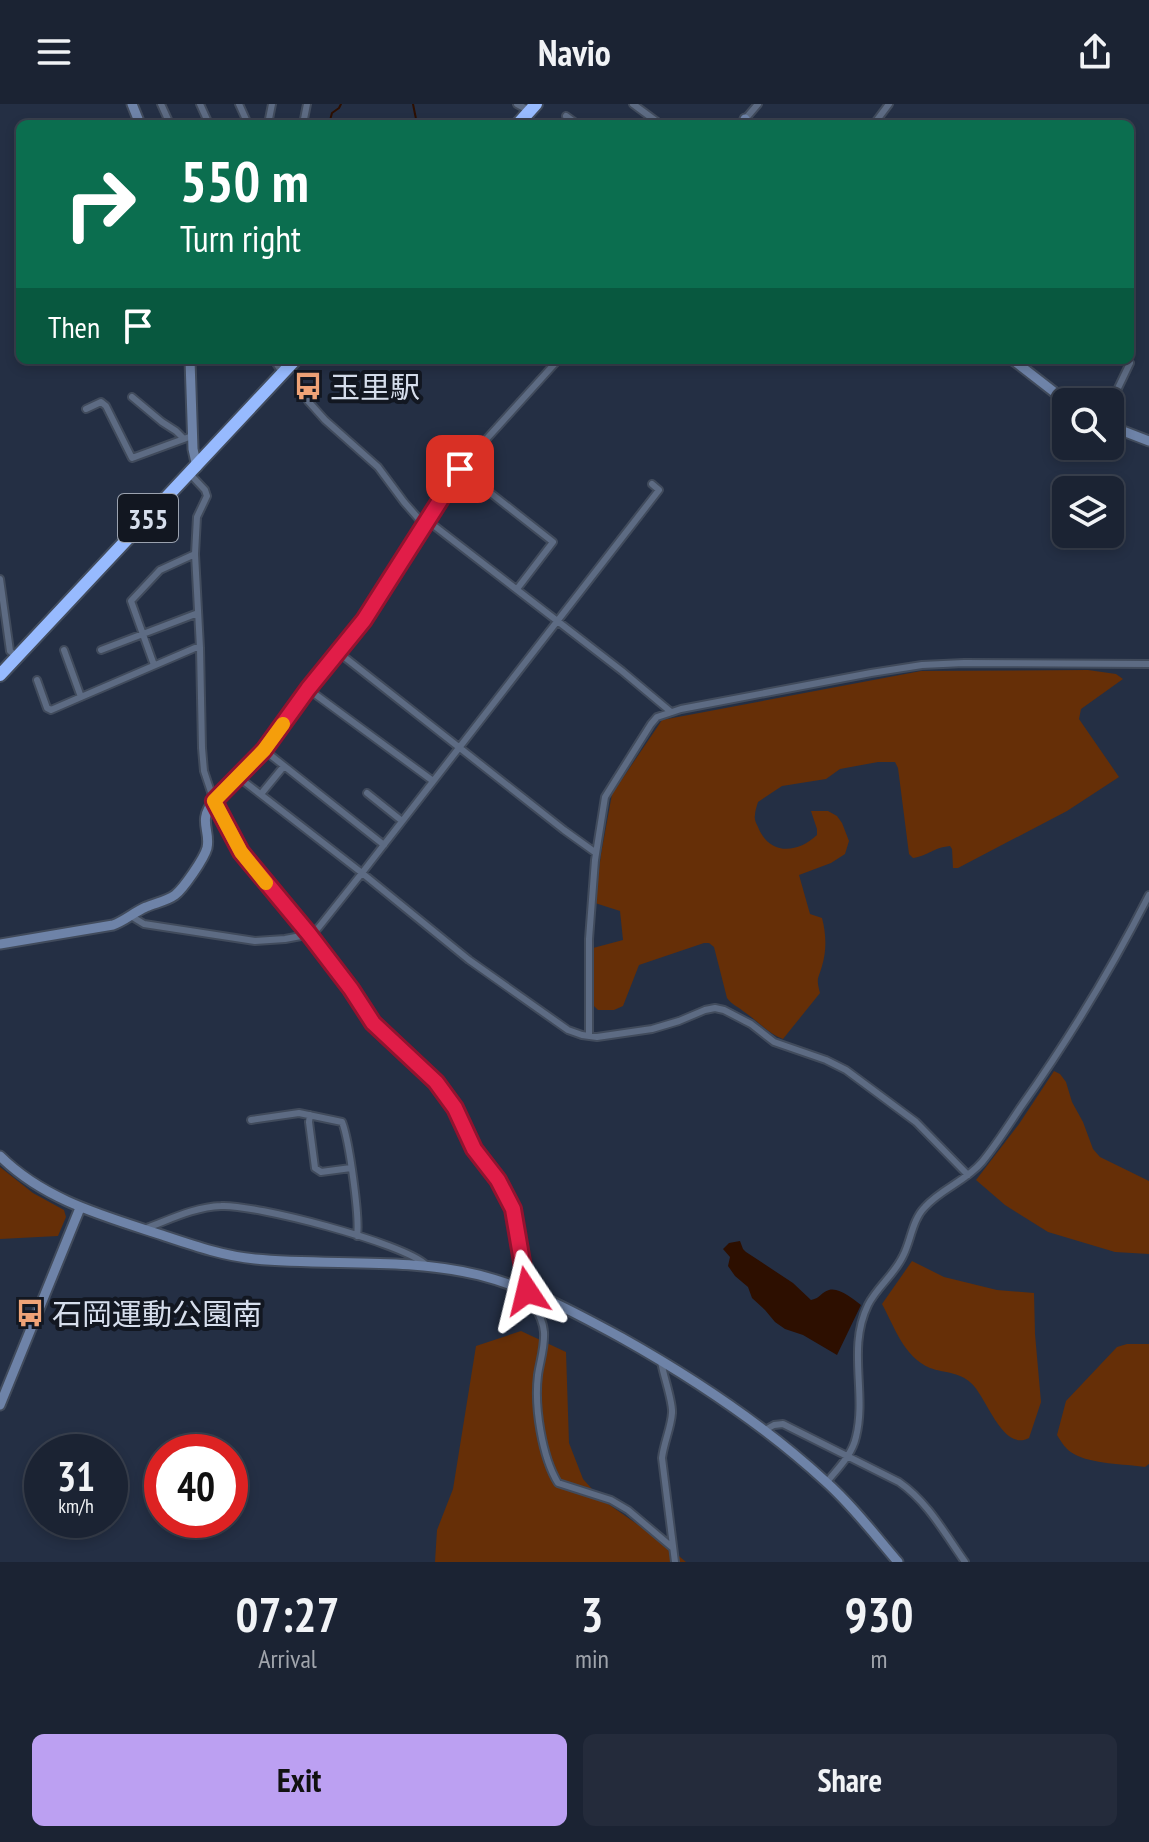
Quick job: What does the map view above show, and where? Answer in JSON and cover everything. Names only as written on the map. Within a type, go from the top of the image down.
[{"type":"highway","name":"355","points":[[0,675],[292,364]]},
{"type":"street","points":[[517,104],[533,107]]},
{"type":"street","points":[[633,104],[655,120]]},
{"type":"street","points":[[746,120],[747,104]]},
{"type":"street","points":[[746,120],[758,104]]},
{"type":"street","points":[[566,116],[572,120]]},
{"type":"street","points":[[190,364],[187,437],[194,461],[193,470],[207,496],[196,523],[195,554],[202,748],[204,771],[214,801],[241,852],[309,934],[373,1023],[436,1082],[455,1108],[474,1149],[498,1180],[513,1209],[527,1291],[542,1320],[544,1332],[537,1391],[544,1441],[555,1479],[558,1483],[620,1505],[673,1548]]},
{"type":"street","points":[[277,364],[283,374]]},
{"type":"street","points":[[0,944],[113,925],[175,895],[207,848],[206,815],[214,801],[264,750],[373,608],[460,469],[554,364]]},
{"type":"street","points":[[1018,364],[1052,390]]},
{"type":"street","points":[[1118,388],[1130,364]]},
{"type":"street","points":[[132,397],[162,422],[187,437]]},
{"type":"street","points":[[308,401],[378,467],[404,502],[427,524],[558,620],[671,712]]},
{"type":"street","points":[[86,409],[101,402],[106,406],[132,458],[187,437]]},
{"type":"street","points":[[1124,431],[1149,441]]},
{"type":"street","points":[[460,469],[553,542],[517,589]]},
{"type":"street","points":[[131,916],[144,924],[255,941],[309,934],[319,927],[659,490],[652,484]]},
{"type":"street","points":[[154,665],[131,601],[160,570],[195,554]]},
{"type":"street","points":[[0,579],[10,651],[17,657]]},
{"type":"street","points":[[101,650],[198,613]]},
{"type":"street","points":[[37,680],[47,708],[51,710],[200,648]]},
{"type":"street","points":[[64,650],[81,697]]},
{"type":"street","points":[[338,652],[596,853]]},
{"type":"street","points":[[589,1036],[589,939],[596,853],[607,792],[657,717],[922,665],[1149,664]]},
{"type":"street","points":[[308,689],[433,781]]},
{"type":"street","points":[[264,750],[384,845]]},
{"type":"street","points":[[261,794],[284,766]]},
{"type":"street","points":[[237,776],[469,960],[576,1033],[597,1037],[652,1029],[705,1010],[724,1010],[751,1024],[774,1042],[846,1070],[916,1122],[968,1175]]},
{"type":"street","points":[[367,793],[402,821]]},
{"type":"street","points":[[827,1482],[849,1456],[856,1438],[861,1404],[857,1348],[863,1315],[875,1293],[897,1268],[920,1212],[980,1165],[1061,1051],[1119,954],[1149,895]]},
{"type":"street","points":[[251,1120],[295,1113],[344,1124],[357,1236]]},
{"type":"street","points":[[310,1115],[315,1168],[321,1172],[351,1168]]},
{"type":"street","points":[[0,1156],[40,1187],[80,1208],[215,1252],[256,1259],[426,1265],[479,1275],[575,1312],[711,1391],[765,1430],[827,1482],[898,1562]]},
{"type":"street","points":[[144,1229],[202,1208],[229,1206],[292,1217],[357,1236],[413,1256],[426,1265]]},
{"type":"street","points":[[0,1405],[80,1208]]},
{"type":"street","points":[[661,1360],[673,1409],[662,1458],[675,1562]]},
{"type":"street","points":[[765,1430],[783,1424],[899,1482],[930,1511],[965,1562]]},
{"type":"shaded area","points":[[1088,670],[1116,674],[1123,679],[1081,709],[1079,719],[1119,777],[1067,811],[958,868],[953,868],[950,846],[913,858],[909,854],[895,762],[840,769],[826,779],[782,786],[758,802],[756,822],[763,836],[776,847],[801,846],[817,835],[811,811],[828,811],[837,816],[849,841],[845,854],[799,875],[810,914],[822,918],[825,954],[818,979],[820,993],[783,1039],[727,998],[714,947],[709,943],[639,965],[623,1006],[614,1010],[598,1010],[592,1004],[593,948],[623,940],[620,911],[595,903],[612,794],[662,720],[921,671]]},
{"type":"shaded area","points":[[1054,1071],[1066,1082],[1093,1149],[1100,1157],[1149,1181],[1149,1254],[1115,1252],[1048,1232],[1005,1205],[976,1180]]},
{"type":"shaded area","points":[[0,1167],[33,1193],[64,1210],[66,1217],[58,1236],[0,1239]]},
{"type":"shaded area","points":[[740,1241],[746,1252],[793,1283],[811,1300],[826,1291],[837,1290],[861,1305],[837,1355],[803,1335],[785,1329],[752,1298],[748,1287],[728,1266],[730,1257],[723,1249],[729,1243]]},
{"type":"shaded area","points":[[912,1261],[944,1277],[997,1290],[1034,1293],[1041,1402],[1029,1438],[1019,1440],[1011,1437],[996,1421],[971,1383],[921,1363],[901,1341],[882,1304]]},
{"type":"shaded area","points":[[521,1331],[566,1352],[569,1443],[583,1479],[601,1499],[686,1562],[435,1562],[437,1530],[453,1489],[476,1346]]},
{"type":"shaded area","points":[[1149,1344],[1149,1464],[1145,1467],[1081,1457],[1069,1450],[1057,1435],[1066,1401],[1117,1347]]},
{"type":"waterway","points":[[330,120],[341,104]]},
{"type":"waterway","points":[[413,104],[416,120]]},
{"type":"slow traffic","points":[[266,883],[232,838],[214,801],[264,750],[283,724]]},
{"type":"place","name":"玉里駅","points":[[308,386]]},
{"type":"place","name":"石岡運動公園南","points":[[30,1313]]},
{"type":"route","points":[[460,469],[373,608],[264,750],[214,801],[241,852],[309,934],[351,989],[367,1016],[436,1082],[455,1108],[479,1158],[498,1180],[513,1209],[527,1291]]}]
